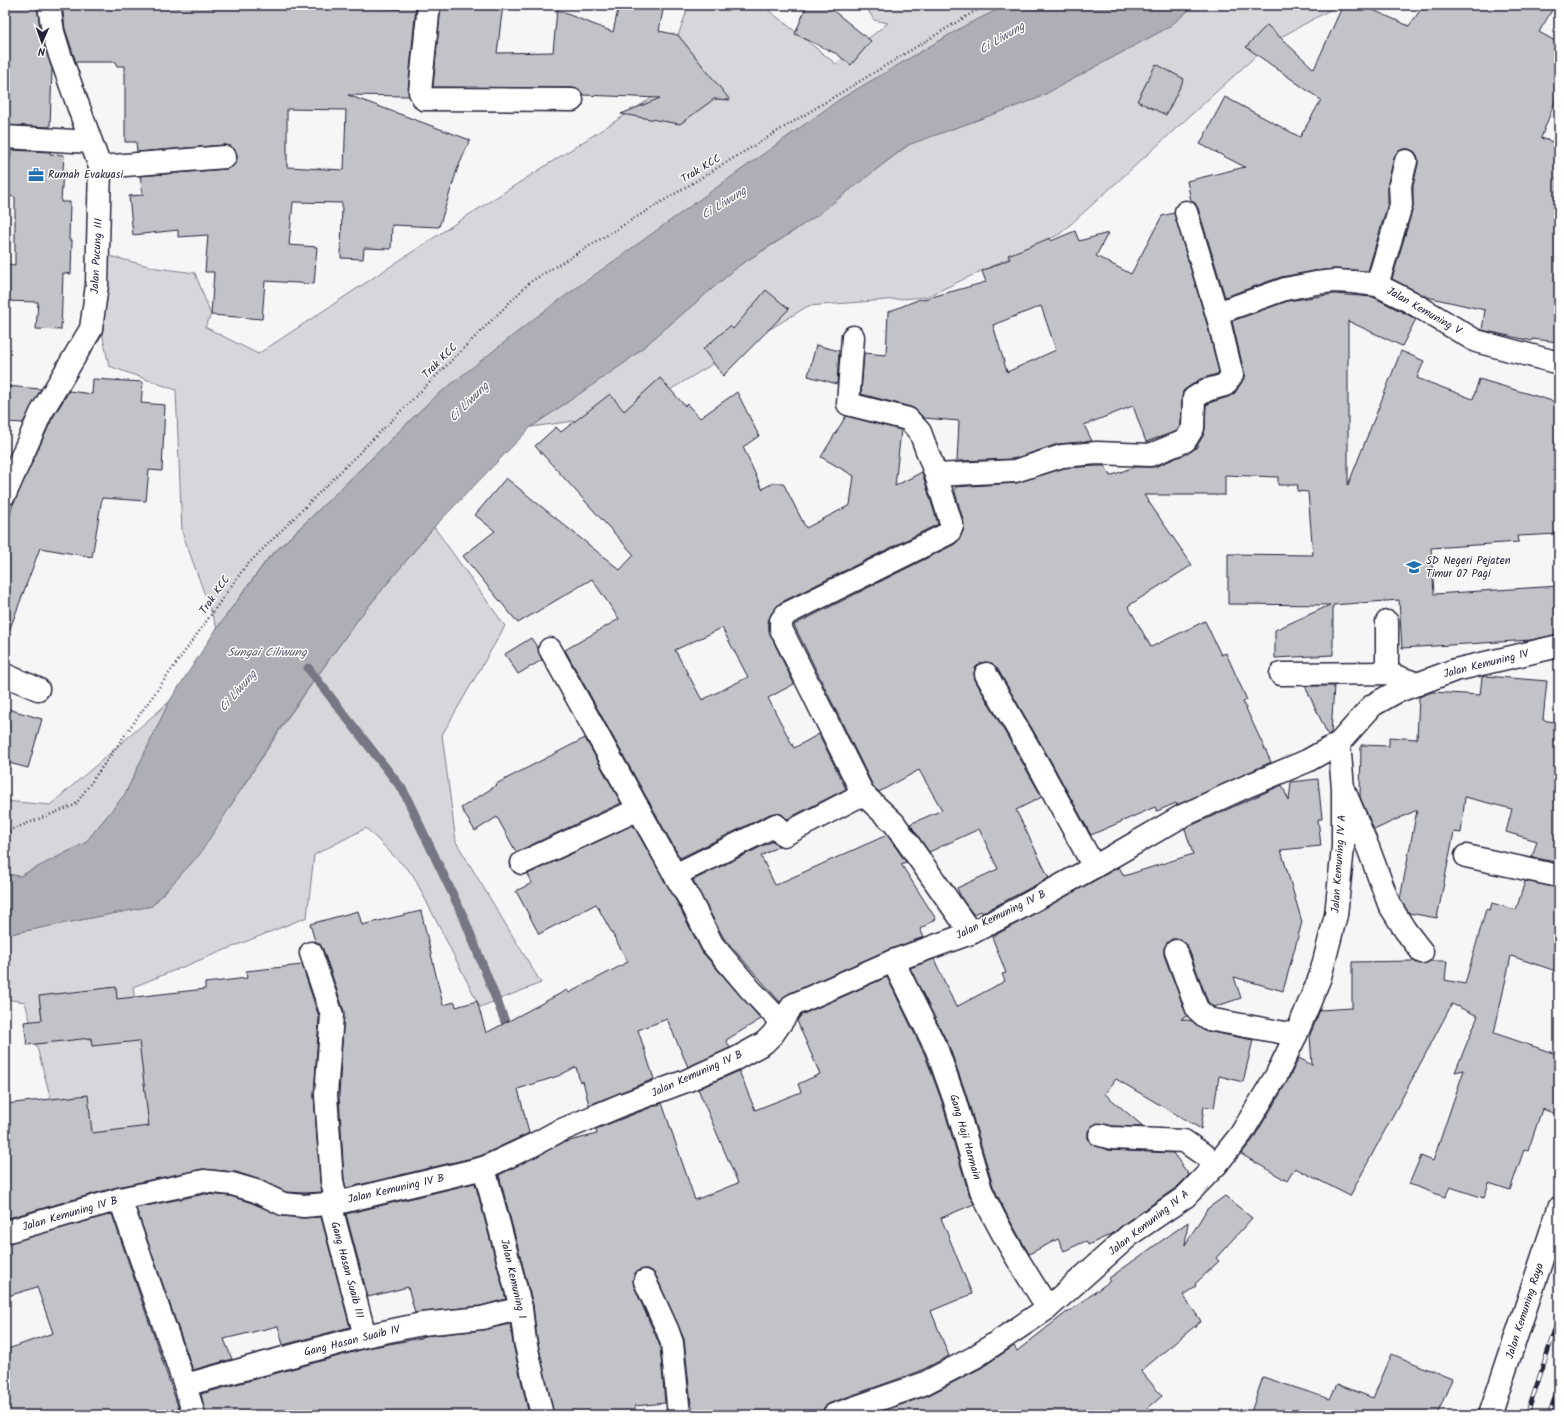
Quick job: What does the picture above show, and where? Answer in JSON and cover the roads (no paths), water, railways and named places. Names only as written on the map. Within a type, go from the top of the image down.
[{"type":"street","name":"Jalan Pucung III","points":[[5,494],[41,413],[91,329],[97,285],[100,167],[60,55],[53,32],[49,5]]},
{"type":"street","points":[[429,5],[420,92],[424,99],[572,100]]},
{"type":"street","points":[[5,137],[91,142]]},
{"type":"street","points":[[100,167],[225,158]]},
{"type":"street","points":[[1377,285],[1401,205],[1400,185],[1406,161]]},
{"type":"street","points":[[936,475],[1015,471],[1062,456],[1096,453],[1150,455],[1185,440],[1193,428],[1194,398],[1207,390],[1225,385],[1232,375],[1217,313],[1186,212]]},
{"type":"street","name":"Jalan Kemuning V","points":[[1217,313],[1285,290],[1316,283],[1347,281],[1377,285],[1411,302],[1476,341],[1559,363]]},
{"type":"street","points":[[853,337],[848,404],[908,419],[920,432],[936,475],[952,530],[947,534],[786,614],[781,621],[781,630],[862,794],[894,823],[971,933]]},
{"type":"street","points":[[1386,673],[1387,622]]},
{"type":"street","name":"Jalan Kemuning IV","points":[[1339,744],[1373,705],[1396,692],[1455,670],[1559,646]]},
{"type":"street","points":[[550,649],[690,900],[712,944],[750,989],[781,1022]]},
{"type":"street","points":[[1281,674],[1386,673],[1418,684]]},
{"type":"street","points":[[986,674],[1038,764],[1094,867]]},
{"type":"street","points":[[5,675],[38,689]]},
{"type":"street","name":"Jalan Kemuning IV B","points":[[5,1232],[120,1199],[204,1181],[232,1184],[256,1191],[283,1204],[304,1206],[334,1203],[484,1168],[557,1132],[624,1104],[686,1081],[737,1058],[764,1043],[773,1034],[793,1006],[893,961],[971,933],[1094,867],[1182,816],[1307,761],[1339,744]]},
{"type":"street","name":"Jalan Kemuning IV A","points":[[847,1413],[923,1384],[956,1367],[975,1357],[1048,1308],[1132,1233],[1185,1197],[1217,1164],[1242,1134],[1276,1076],[1296,1035],[1320,977],[1336,915],[1343,847],[1343,788],[1339,744]]},
{"type":"street","points":[[1343,788],[1367,843],[1389,904],[1405,930],[1422,952]]},
{"type":"street","points":[[675,875],[776,825],[784,835],[862,794]]},
{"type":"street","points":[[522,863],[639,809]]},
{"type":"street","points":[[1466,856],[1559,876]]},
{"type":"street","points":[[1176,952],[1197,1009],[1208,1020],[1296,1035]]},
{"type":"street","name":"Gang Hasan Suaib III","points":[[312,953],[332,1015],[326,1095],[334,1203],[365,1336]]},
{"type":"street","name":"Gang Haji Harmain","points":[[893,961],[937,1050],[954,1098],[981,1190],[1004,1236],[1048,1308]]},
{"type":"street","points":[[1100,1135],[1111,1138],[1184,1141],[1217,1164]]},
{"type":"street","name":"Jalan Kemuning I","points":[[484,1168],[521,1308],[525,1341],[542,1415]]},
{"type":"street","points":[[120,1199],[185,1384],[194,1415]]},
{"type":"street","name":"Jalan Kemuning Raya","points":[[1490,1415],[1559,1208]]},
{"type":"street","points":[[645,1281],[672,1343],[679,1415]]},
{"type":"street","name":"Gang Hasan Suaib IV","points":[[185,1384],[365,1336],[422,1324],[482,1318],[521,1308]]},
{"type":"water","name":"Sungai Ciliwung","points":[[1008,5],[1195,5],[1169,27],[1036,99],[908,145],[815,217],[740,265],[626,362],[531,427],[434,527],[359,618],[284,722],[200,854],[152,906],[5,935],[5,874],[20,876],[85,843],[125,794],[169,702],[217,628],[267,560],[431,400],[535,318],[840,99],[966,25]]},
{"type":"waterway","points":[[308,668],[403,790],[464,918],[510,1034]]},
{"type":"railway","points":[[1527,1415],[1559,1317]]},
{"type":"railway","points":[[1549,1415],[1559,1385]]},
{"type":"place","name":"Rumah Evakuasi","points":[[36,175]]},
{"type":"place","name":"SD Negeri Pejaten Timur 07 Pagi","points":[[1414,567]]},
{"type":"water label","name":"Ci Liwung","points":[[1002,38]]},
{"type":"water label","name":"Ci Liwung","points":[[724,203]]},
{"type":"water label","name":"Ci Liwung","points":[[469,402]]},
{"type":"water label","name":"Ci Liwung","points":[[238,691]]}]
